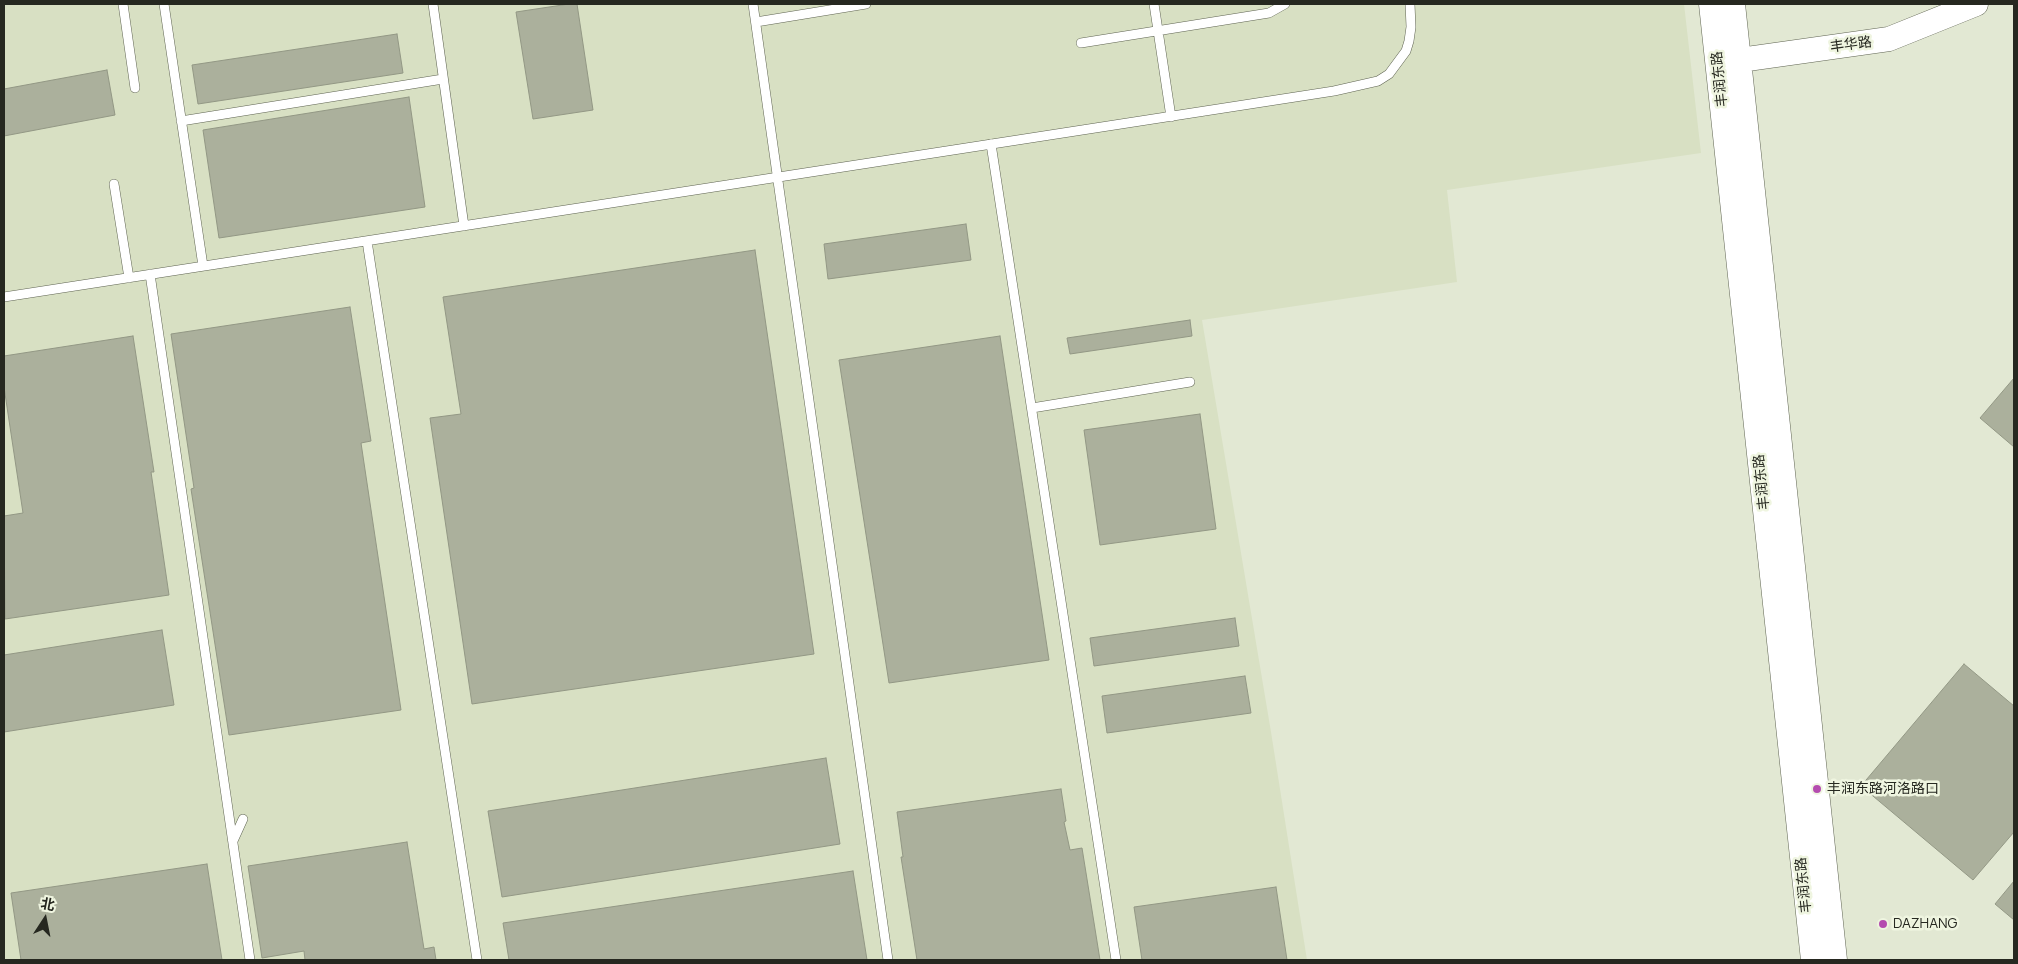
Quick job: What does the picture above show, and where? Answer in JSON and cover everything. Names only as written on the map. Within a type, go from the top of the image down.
[{"type":"street","name":"丰润东路","points":[[1712,4],[1729,55],[1834,960]]},
{"type":"street","name":"丰润东路","points":[[1733,4],[1729,55],[1813,960]]},
{"type":"street","name":"丰华路","points":[[1729,55],[1888,28],[1950,4]]},
{"type":"street","name":"丰华路","points":[[1729,55],[1889,39],[1976,4]]},
{"type":"lane","points":[[123,4],[135,88]]},
{"type":"lane","points":[[164,4],[203,266]]},
{"type":"lane","points":[[433,4],[464,226]]},
{"type":"lane","points":[[753,4],[888,960]]},
{"type":"lane","points":[[756,22],[866,4]]},
{"type":"lane","points":[[1154,4],[1171,116]]},
{"type":"lane","points":[[1081,43],[1269,12],[1286,4]]},
{"type":"lane","points":[[4,297],[1334,91],[1378,81],[1389,74],[1406,51],[1411,27],[1410,4]]},
{"type":"lane","points":[[181,121],[443,79]]},
{"type":"lane","points":[[991,144],[1116,960]]},
{"type":"lane","points":[[114,184],[129,278]]},
{"type":"lane","points":[[368,241],[477,960]]},
{"type":"lane","points":[[150,274],[250,960]]},
{"type":"lane","points":[[1032,408],[1190,382]]},
{"type":"lane","points":[[233,841],[243,819]]},
{"type":"shaded area","points":[[4,4],[1684,4],[1701,153],[1447,190],[1457,282],[1202,320],[1307,960],[4,960]]},
{"type":"building","points":[[577,4],[593,110],[533,119],[516,12]]},
{"type":"building","points":[[397,34],[403,73],[198,104],[192,65]]},
{"type":"building","points":[[107,70],[115,115],[4,136],[4,89]]},
{"type":"building","points":[[409,97],[425,207],[219,238],[203,130]]},
{"type":"building","points":[[966,224],[971,260],[828,279],[824,244]]},
{"type":"building","points":[[755,250],[814,654],[472,704],[430,418],[461,414],[443,297]]},
{"type":"building","points":[[350,307],[371,441],[361,443],[401,710],[229,735],[191,489],[194,488],[171,334]]},
{"type":"building","points":[[1190,320],[1192,336],[1070,354],[1067,338]]},
{"type":"building","points":[[133,336],[154,472],[151,472],[169,595],[5,619],[4,516],[23,513],[4,387],[4,356]]},
{"type":"building","points":[[1000,336],[1049,660],[889,683],[839,360]]},
{"type":"building","points":[[2014,378],[2014,447],[1980,418]]},
{"type":"building","points":[[1200,414],[1216,529],[1100,545],[1084,430]]},
{"type":"building","points":[[1235,618],[1239,646],[1094,666],[1090,638]]},
{"type":"building","points":[[162,630],[174,705],[4,732],[4,655]]},
{"type":"building","points":[[1964,664],[2014,706],[2014,832],[1973,880],[1861,786]]},
{"type":"building","points":[[1245,676],[1251,713],[1107,733],[1102,696]]},
{"type":"building","points":[[826,758],[840,844],[502,897],[488,811]]},
{"type":"building","points":[[1061,789],[1066,821],[1064,822],[1070,850],[1082,848],[1100,960],[917,960],[901,857],[903,857],[897,812]]},
{"type":"building","points":[[407,842],[424,949],[434,947],[436,960],[305,960],[304,951],[262,958],[248,866]]},
{"type":"building","points":[[207,864],[222,960],[21,960],[11,893]]},
{"type":"building","points":[[853,871],[867,960],[509,960],[503,923]]},
{"type":"building","points":[[2014,881],[2014,920],[1995,904]]},
{"type":"building","points":[[1276,887],[1287,960],[1142,960],[1134,907]]},
{"type":"place","name":"丰润东路河洛路口","points":[[1817,789]]},
{"type":"place","name":"DAZHANG","points":[[1883,924]]}]
